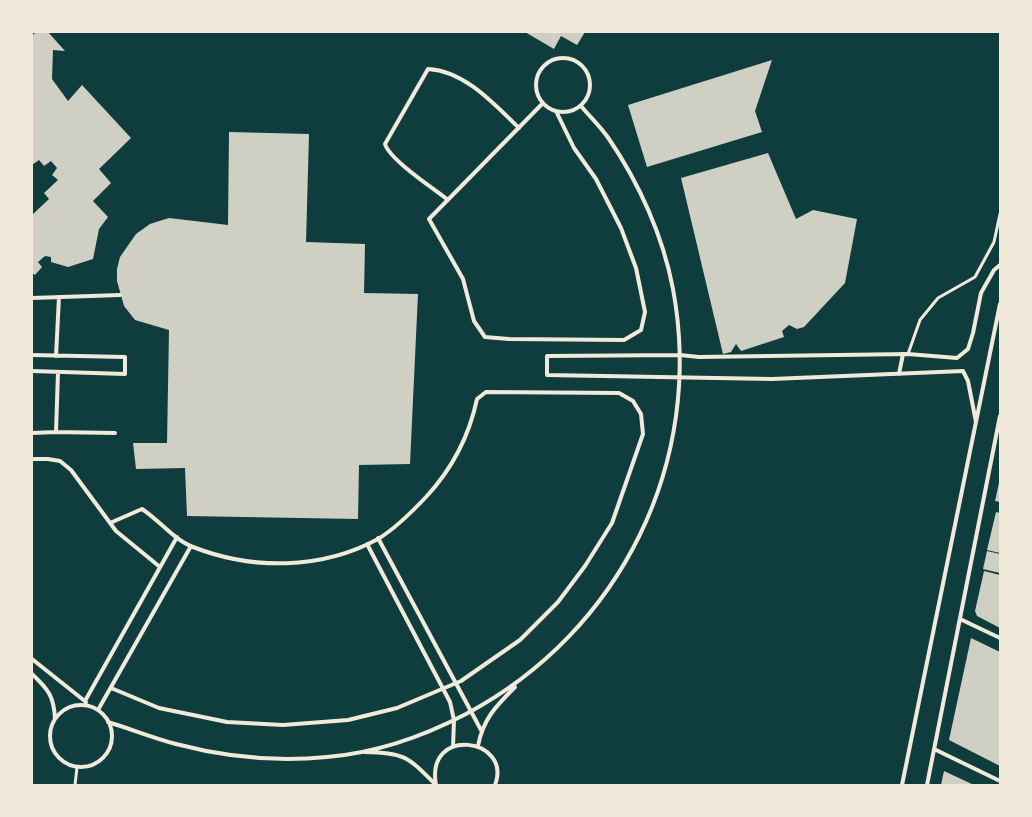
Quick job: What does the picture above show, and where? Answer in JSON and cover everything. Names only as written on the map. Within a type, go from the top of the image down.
[{"type":"street","points":[[566,58],[575,60],[582,65],[590,81],[590,90],[581,106],[574,110],[565,112],[556,111],[543,103],[537,94],[536,85],[542,68],[549,62],[566,58]]},
{"type":"street","points":[[448,200],[396,160],[384,144],[428,69],[439,69],[464,80],[493,103],[518,128]]},
{"type":"street","points":[[543,103],[430,219],[463,279],[474,321],[485,337],[509,339],[624,340],[641,330],[645,312],[636,268],[621,228],[596,180],[574,148],[556,111]]},
{"type":"street","points":[[108,722],[173,744],[236,756],[296,759],[329,757],[358,752],[418,736],[472,711],[499,695],[549,657],[590,614],[626,562],[640,537],[654,505],[671,446],[678,415],[680,355],[672,287],[654,224],[643,199],[609,139],[581,106]]},
{"type":"street","points":[[976,422],[968,381],[963,371],[772,379],[547,375],[547,356],[680,355],[699,357],[908,354],[957,358],[968,349],[973,333],[980,293],[994,270],[1000,265]]},
{"type":"street","points":[[32,298],[120,295]]},
{"type":"street","points":[[56,356],[59,297]]},
{"type":"street","points":[[902,785],[1000,304]]},
{"type":"street","points":[[899,374],[903,354]]},
{"type":"street","points":[[32,355],[125,357],[124,374],[32,371]]},
{"type":"street","points":[[56,432],[58,372]]},
{"type":"street","points":[[110,523],[142,509],[155,518],[177,538],[191,546],[224,557],[267,564],[315,561],[366,544],[378,538],[407,518],[435,488],[453,463],[472,420],[477,399],[486,392],[619,393],[633,401],[641,414],[643,434],[630,475],[612,523],[586,566],[558,602],[520,640],[457,683],[397,708],[348,720],[283,725],[227,722],[159,708],[111,688]]},
{"type":"street","points":[[927,785],[1000,416]]},
{"type":"street","points":[[32,433],[115,433]]},
{"type":"street","points":[[32,459],[48,459],[60,462],[71,470],[116,531],[160,567]]},
{"type":"street","points":[[85,701],[177,538]]},
{"type":"street","points":[[378,538],[481,730]]},
{"type":"street","points":[[366,544],[450,702],[454,720],[453,747]]},
{"type":"street","points":[[98,710],[191,546]]},
{"type":"street","points":[[960,619],[1000,638]]},
{"type":"street","points":[[32,659],[93,708]]},
{"type":"street","points":[[32,674],[49,692],[54,704],[55,718],[49,736],[51,745],[60,760],[77,767],[86,767],[96,764],[109,750],[112,740],[112,731],[108,722],[98,710],[83,705],[72,706],[62,711],[55,718]]},
{"type":"street","points":[[478,746],[481,730],[495,707],[524,677]]},
{"type":"street","points":[[436,785],[434,776],[440,757],[453,747],[468,744],[478,746],[487,752],[494,760],[497,770],[495,785]]},
{"type":"street","points":[[934,749],[1000,781]]},
{"type":"street","points":[[358,752],[391,753],[406,757],[436,785]]},
{"type":"lane","points":[[908,354],[920,320],[938,298],[975,276],[994,242],[1000,214]]},
{"type":"lane","points":[[75,785],[77,767]]},
{"type":"building","points":[[36,32],[48,32],[65,51],[53,50],[52,79],[68,101],[82,85],[131,138],[99,169],[111,183],[93,201],[108,217],[99,229],[93,259],[68,267],[51,262],[51,257],[45,256],[38,262],[42,267],[35,275],[32,273],[32,215],[49,199],[44,193],[58,180],[52,175],[57,168],[51,161],[44,166],[39,160],[32,165],[32,36]]},
{"type":"building","points":[[525,32],[585,32],[577,45],[561,36],[554,49]]},
{"type":"building","points":[[772,60],[755,111],[762,132],[647,167],[628,105]]},
{"type":"building","points":[[229,132],[309,134],[306,242],[365,244],[364,293],[418,294],[410,464],[359,465],[358,519],[187,516],[185,468],[136,469],[133,443],[167,443],[169,330],[135,320],[124,306],[117,281],[117,269],[120,257],[136,234],[150,224],[169,218],[228,225]]},
{"type":"building","points":[[768,153],[796,219],[813,210],[857,219],[845,283],[804,327],[797,329],[789,325],[782,331],[784,337],[741,351],[736,344],[731,352],[723,354],[681,178]]},
{"type":"building","points":[[1000,483],[1000,502],[995,501]]},
{"type":"building","points":[[996,512],[1000,513],[1000,553],[987,550]]},
{"type":"building","points":[[987,551],[1000,554],[1000,573],[983,569]]},
{"type":"building","points":[[984,571],[1000,575],[1000,628],[977,616],[975,611]]},
{"type":"building","points":[[971,638],[1000,652],[1000,766],[949,740]]},
{"type":"building","points":[[944,771],[974,785],[941,785]]}]
